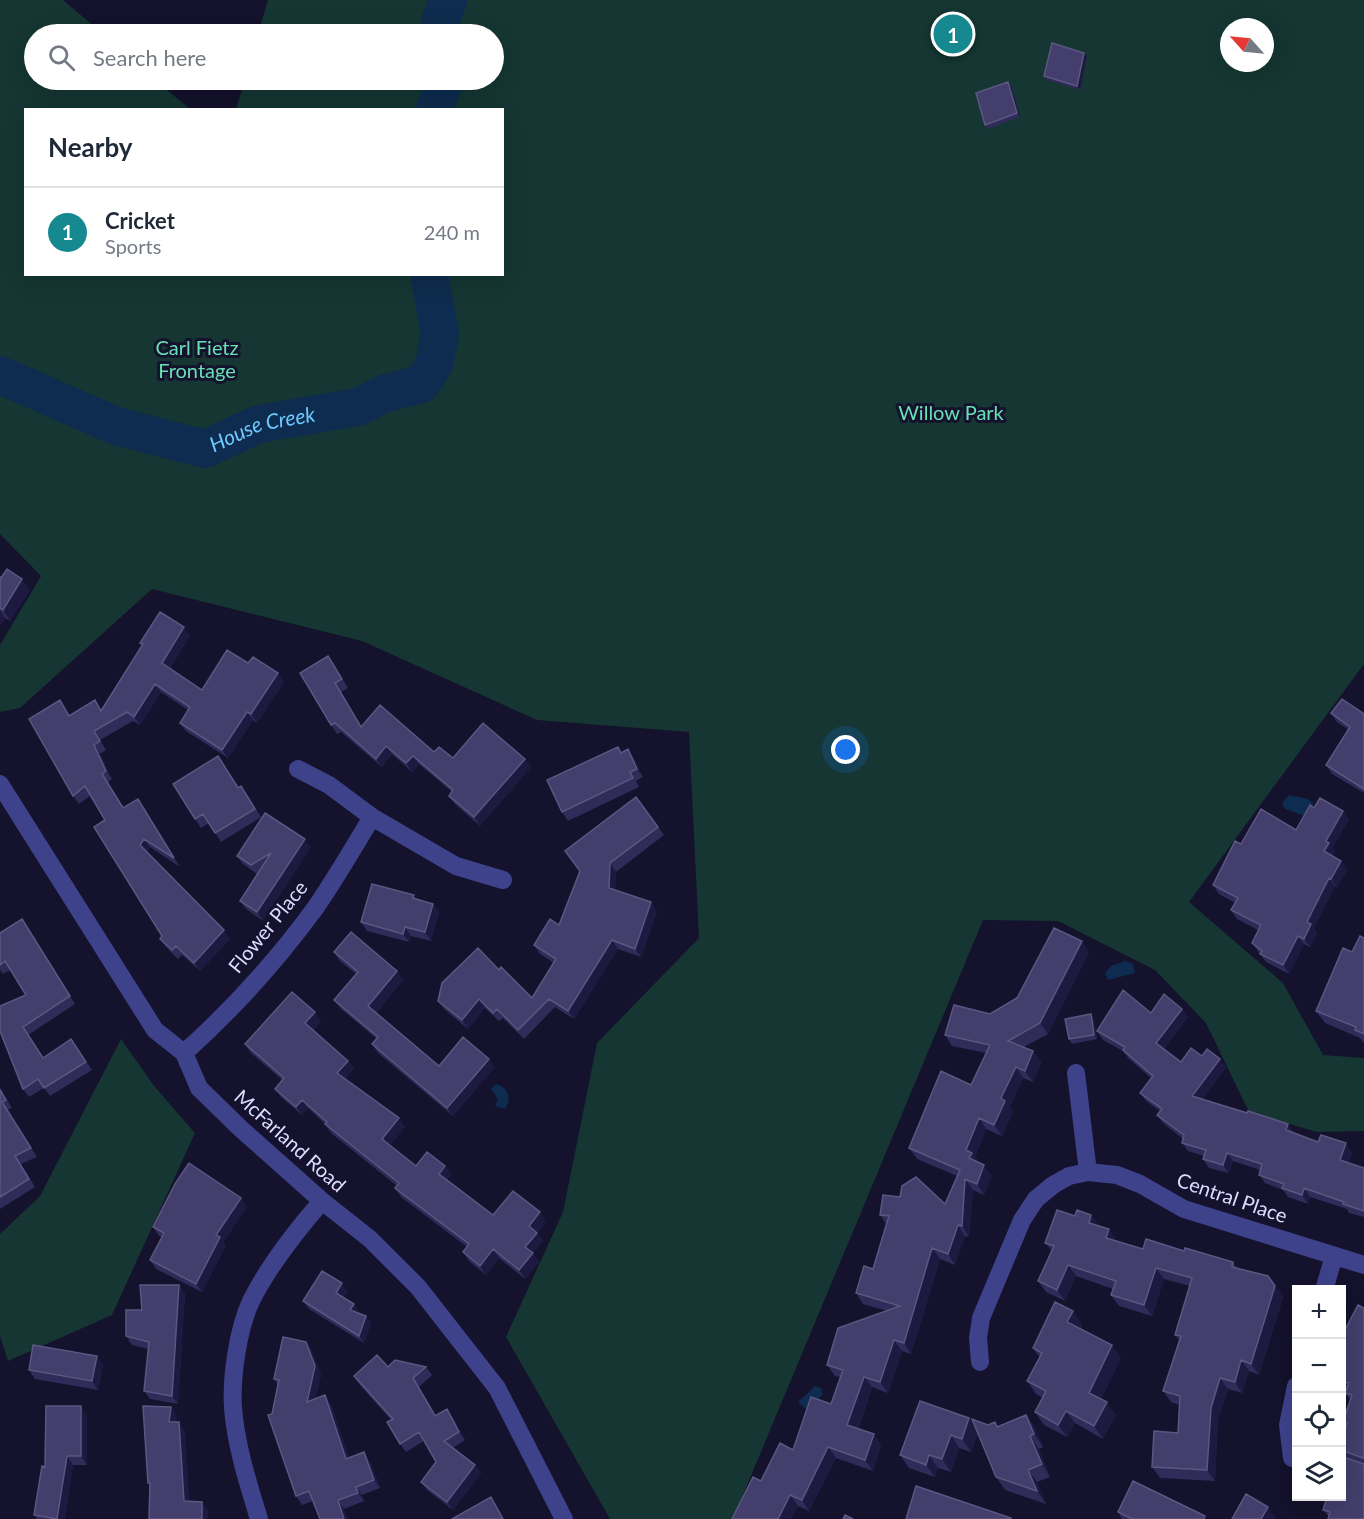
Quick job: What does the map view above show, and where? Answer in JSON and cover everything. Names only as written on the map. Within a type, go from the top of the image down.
[{"type":"street","points":[[298,769],[329,785],[372,817],[456,866],[503,880]]},
{"type":"street","name":"McFarland Road","points":[[0,784],[155,1030],[184,1053],[199,1088],[322,1201],[370,1239],[418,1287],[497,1388],[564,1519]]},
{"type":"street","name":"Flower Place","points":[[184,1053],[266,969],[315,908],[372,817]]},
{"type":"street","points":[[1076,1073],[1088,1172]]},
{"type":"street","name":"Central Place","points":[[980,1362],[978,1338],[981,1318],[1022,1220],[1036,1199],[1069,1176],[1088,1172],[1118,1175],[1140,1184],[1184,1209],[1364,1265]]},
{"type":"street","points":[[259,1519],[240,1452],[233,1408],[234,1373],[244,1321],[260,1285],[300,1226],[322,1201]]},
{"type":"street","points":[[1325,1285],[1334,1256]]},
{"type":"street","points":[[1292,1458],[1288,1425],[1295,1393]]},
{"type":"green space","name":"Willow Park","points":[[0,0],[63,0],[91,24],[24,24],[24,90],[167,90],[189,108],[24,108],[24,276],[504,276],[504,108],[236,108],[242,90],[504,90],[504,24],[261,24],[268,0],[1364,0],[1364,664],[1189,902],[1283,983],[1323,1055],[1364,1058],[1364,1131],[1317,1132],[1249,1112],[1206,1023],[1155,970],[1058,921],[983,920],[733,1519],[610,1519],[506,1337],[563,1212],[597,1043],[699,938],[689,732],[537,720],[362,641],[152,589],[20,708],[0,712],[0,645],[41,576],[0,534]]},
{"type":"green space","points":[[121,1039],[155,1087],[195,1133],[112,1315],[8,1361],[0,1336],[0,1234],[40,1196]]},
{"type":"water","points":[[1289,795],[1308,799],[1313,803],[1313,809],[1305,816],[1285,809],[1282,803]]},
{"type":"water","points":[[1125,961],[1133,964],[1135,973],[1108,980],[1105,973],[1111,966]]},
{"type":"water","points":[[496,1084],[504,1088],[508,1094],[505,1109],[495,1106],[498,1099],[491,1089]]},
{"type":"water","points":[[815,1386],[821,1388],[823,1394],[809,1409],[806,1409],[799,1401]]},
{"type":"building","points":[[1052,43],[1084,53],[1077,86],[1044,76]]},
{"type":"building","points":[[1008,82],[1017,113],[985,125],[976,93]]},
{"type":"building","points":[[7,569],[22,579],[3,610],[0,608],[0,577]]},
{"type":"building","points":[[160,612],[184,627],[162,663],[202,690],[227,650],[248,663],[253,657],[278,673],[251,714],[247,712],[222,750],[180,723],[190,707],[155,684],[134,717],[127,712],[94,731],[100,741],[94,745],[106,771],[102,774],[123,808],[138,799],[174,858],[144,839],[140,845],[224,930],[194,963],[176,946],[172,950],[160,939],[162,936],[94,827],[105,820],[85,786],[73,796],[29,719],[60,700],[69,716],[95,700],[101,711]]},
{"type":"building","points":[[328,656],[342,679],[335,683],[361,727],[380,705],[434,752],[439,747],[453,758],[483,723],[525,759],[474,817],[449,796],[453,790],[413,756],[406,763],[386,746],[376,759],[335,723],[331,725],[300,673]]},
{"type":"building","points":[[1342,699],[1364,714],[1364,789],[1326,765],[1350,727],[1331,713]]},
{"type":"building","points":[[618,747],[621,753],[628,749],[637,769],[630,772],[633,778],[562,812],[547,780]]},
{"type":"building","points":[[218,756],[238,788],[241,786],[255,809],[215,833],[203,814],[195,819],[173,784]]},
{"type":"building","points":[[636,797],[658,827],[610,863],[609,888],[651,902],[635,949],[612,940],[568,1011],[549,999],[518,1030],[497,1009],[493,1013],[479,999],[462,1020],[438,1001],[442,983],[478,948],[499,970],[501,967],[532,998],[556,959],[534,945],[550,919],[559,925],[580,871],[565,851]]},
{"type":"building","points":[[1320,798],[1343,811],[1326,841],[1329,843],[1324,851],[1341,861],[1331,879],[1329,878],[1307,922],[1311,924],[1304,939],[1298,936],[1283,965],[1260,954],[1262,951],[1252,943],[1261,925],[1231,910],[1238,898],[1213,885],[1235,841],[1241,844],[1261,809],[1296,830],[1310,805],[1314,808]]},
{"type":"building","points":[[265,813],[305,839],[257,912],[240,901],[271,853],[251,865],[237,856]]},
{"type":"building","points":[[372,884],[414,895],[413,898],[433,904],[425,932],[405,927],[403,934],[361,922]]},
{"type":"building","points":[[22,919],[70,996],[23,1027],[43,1058],[71,1039],[86,1062],[44,1088],[38,1079],[23,1089],[0,1031],[0,1006],[26,995],[5,961],[0,965],[0,933]]},
{"type":"building","points":[[1054,928],[1082,941],[1040,1023],[1008,1041],[1033,1051],[1025,1071],[1016,1067],[1001,1098],[1005,1101],[994,1125],[979,1118],[966,1150],[972,1153],[969,1158],[984,1165],[977,1184],[965,1179],[962,1226],[958,1225],[948,1254],[932,1248],[904,1343],[894,1340],[880,1382],[864,1377],[847,1425],[874,1434],[865,1460],[828,1447],[802,1500],[790,1495],[778,1519],[732,1519],[753,1477],[761,1481],[780,1443],[793,1450],[811,1397],[831,1404],[843,1370],[827,1365],[838,1328],[900,1306],[856,1293],[864,1266],[873,1269],[889,1216],[880,1215],[883,1195],[900,1197],[902,1186],[916,1177],[945,1204],[960,1170],[909,1148],[941,1071],[971,1085],[990,1045],[945,1035],[954,1005],[990,1014],[1017,998]]},
{"type":"building","points":[[351,932],[397,971],[368,1006],[439,1066],[463,1037],[489,1059],[447,1108],[372,1044],[378,1037],[334,1000],[358,972],[334,952]]},
{"type":"building","points":[[1360,936],[1364,938],[1364,1034],[1355,1030],[1356,1027],[1316,1011],[1343,948],[1352,952]]},
{"type":"building","points":[[1123,990],[1151,1013],[1164,994],[1182,1009],[1156,1043],[1181,1062],[1191,1048],[1202,1056],[1207,1049],[1220,1059],[1192,1096],[1288,1124],[1286,1130],[1318,1142],[1321,1135],[1346,1143],[1340,1160],[1364,1168],[1364,1211],[1304,1188],[1302,1195],[1282,1188],[1284,1184],[1259,1175],[1262,1164],[1227,1153],[1223,1165],[1203,1159],[1206,1150],[1182,1143],[1184,1135],[1157,1115],[1162,1109],[1140,1093],[1153,1076],[1123,1050],[1125,1047],[1097,1031]]},
{"type":"building","points":[[292,992],[315,1012],[305,1023],[348,1061],[337,1073],[399,1118],[382,1139],[416,1166],[427,1152],[445,1166],[439,1174],[493,1215],[513,1191],[540,1212],[529,1226],[537,1233],[525,1247],[533,1253],[519,1270],[493,1249],[480,1266],[463,1252],[469,1244],[395,1188],[399,1183],[325,1124],[327,1122],[302,1100],[296,1107],[275,1089],[284,1078],[245,1044]]},
{"type":"building","points":[[1091,1014],[1094,1035],[1069,1039],[1065,1019]]},
{"type":"building","points":[[0,1090],[6,1100],[2,1102],[31,1148],[15,1156],[29,1179],[0,1197]]},
{"type":"building","points":[[189,1163],[241,1198],[216,1235],[220,1237],[196,1284],[150,1260],[164,1233],[153,1227],[175,1184]]},
{"type":"building","points":[[1057,1210],[1075,1216],[1077,1210],[1091,1215],[1089,1223],[1109,1229],[1106,1238],[1143,1249],[1146,1239],[1184,1251],[1185,1248],[1233,1262],[1232,1267],[1268,1276],[1275,1286],[1251,1364],[1241,1360],[1235,1382],[1220,1378],[1211,1408],[1207,1470],[1152,1467],[1154,1431],[1178,1433],[1180,1396],[1163,1391],[1181,1336],[1175,1335],[1192,1278],[1156,1268],[1144,1305],[1111,1295],[1116,1281],[1068,1265],[1057,1290],[1038,1281],[1054,1246],[1045,1243]]},
{"type":"building","points":[[322,1271],[342,1283],[336,1293],[354,1304],[350,1310],[366,1316],[359,1336],[303,1301]]},
{"type":"building","points":[[140,1285],[179,1285],[172,1396],[144,1391],[149,1342],[126,1336],[126,1310],[142,1310]]},
{"type":"building","points":[[1055,1302],[1073,1311],[1067,1322],[1112,1345],[1089,1393],[1107,1402],[1094,1426],[1066,1411],[1058,1425],[1035,1412],[1046,1391],[1027,1381],[1042,1353],[1033,1348]]},
{"type":"building","points":[[1358,1305],[1364,1308],[1363,1458],[1346,1452],[1346,1413],[1352,1395],[1346,1393],[1349,1383],[1346,1382],[1346,1328]]},
{"type":"building","points":[[283,1337],[306,1342],[315,1366],[307,1402],[325,1395],[346,1459],[364,1452],[374,1480],[356,1487],[358,1493],[338,1500],[344,1519],[320,1519],[309,1491],[296,1496],[268,1415],[272,1414],[279,1380],[274,1379]]},
{"type":"building","points":[[33,1345],[97,1356],[92,1381],[29,1370]]},
{"type":"building","points":[[377,1355],[388,1367],[395,1360],[426,1367],[413,1378],[435,1416],[447,1409],[459,1432],[444,1441],[475,1465],[447,1502],[421,1482],[436,1462],[419,1432],[400,1444],[387,1422],[393,1419],[354,1376]]},
{"type":"building","points":[[920,1401],[969,1418],[962,1439],[951,1435],[942,1459],[929,1455],[926,1465],[900,1455]]},
{"type":"building","points":[[46,1406],[81,1406],[81,1456],[67,1456],[57,1519],[34,1515],[42,1466],[45,1467]]},
{"type":"building","points":[[143,1406],[171,1407],[169,1422],[179,1422],[184,1501],[202,1502],[202,1519],[149,1519],[150,1483],[148,1483]]},
{"type":"building","points":[[1026,1415],[1034,1434],[1030,1436],[1042,1464],[1028,1470],[1037,1491],[996,1477],[972,1419],[988,1425],[995,1422],[997,1427]]},
{"type":"building","points":[[1346,1458],[1364,1464],[1364,1519],[1328,1519],[1330,1512],[1323,1510],[1326,1501],[1346,1501]]},
{"type":"building","points":[[1133,1481],[1205,1516],[1204,1519],[1132,1519],[1118,1512]]},
{"type":"building","points":[[916,1486],[1011,1518],[1011,1519],[906,1519]]},
{"type":"building","points":[[1246,1494],[1268,1507],[1261,1519],[1232,1519]]},
{"type":"building","points":[[491,1497],[503,1519],[452,1519]]},
{"type":"waterway","name":"House Creek","points":[[440,24],[448,0]]},
{"type":"waterway","name":"House Creek","points":[[436,108],[442,90]]},
{"type":"waterway","name":"House Creek","points":[[0,375],[116,426],[205,449],[259,424],[358,407],[386,393],[421,384],[434,365],[440,334],[429,276]]},
{"type":"place","name":"Cricket","points":[[953,34]]},
{"type":"park label","name":"Carl Fietz Frontage","points":[[197,360]]}]
